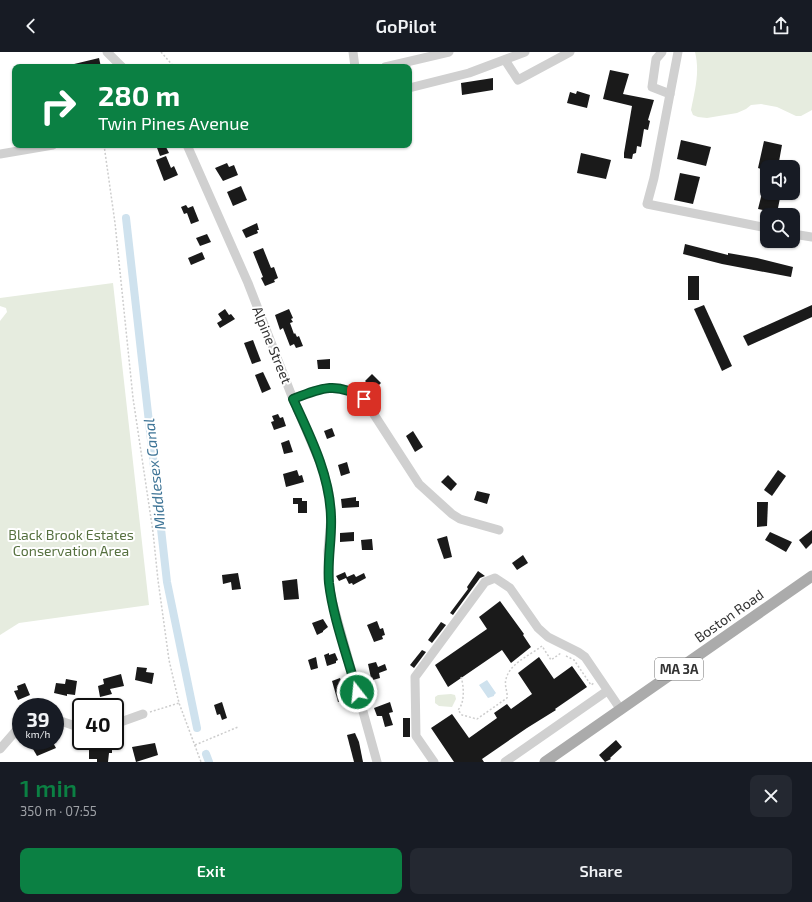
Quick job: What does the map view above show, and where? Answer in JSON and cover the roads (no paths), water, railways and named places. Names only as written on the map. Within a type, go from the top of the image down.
[{"type":"main road","name":"Boston Road","points":[[545,762],[812,576]]},
{"type":"street","points":[[107,52],[119,64]]},
{"type":"street","points":[[353,52],[355,64]]},
{"type":"street","points":[[398,64],[449,52]]},
{"type":"street","points":[[412,87],[469,73],[526,52]]},
{"type":"street","points":[[505,60],[518,80],[570,52]]},
{"type":"street","points":[[662,52],[656,59],[652,87],[670,94]]},
{"type":"street","points":[[678,52],[654,178],[647,204],[760,227]]},
{"type":"street","points":[[0,154],[35,148]]},
{"type":"street","name":"Alpine Street","points":[[188,148],[248,284],[293,399],[323,470],[329,493],[332,517],[328,551],[329,583],[337,621],[377,762]]},
{"type":"street","points":[[800,235],[812,237]]},
{"type":"street","points":[[293,399],[327,387],[340,387],[353,392],[364,399],[418,484],[452,514],[460,518],[499,530]]},
{"type":"street","points":[[434,762],[416,736],[416,677],[485,582],[494,578],[510,588],[538,628],[548,637],[585,657],[621,710]]},
{"type":"street","points":[[505,762],[608,691]]},
{"type":"street","points":[[124,721],[143,714]]},
{"type":"street","points":[[0,749],[12,735]]},
{"type":"water","points":[[487,680],[496,693],[494,696],[488,698],[479,685]]},
{"type":"waterway","name":"Middlesex Canal","points":[[126,218],[167,582],[197,728]]},
{"type":"waterway","name":"Middlesex Canal","points":[[206,754],[209,762]]},
{"type":"park label","name":"Black Brook Estates Conservation Area","points":[[71,544]]}]
